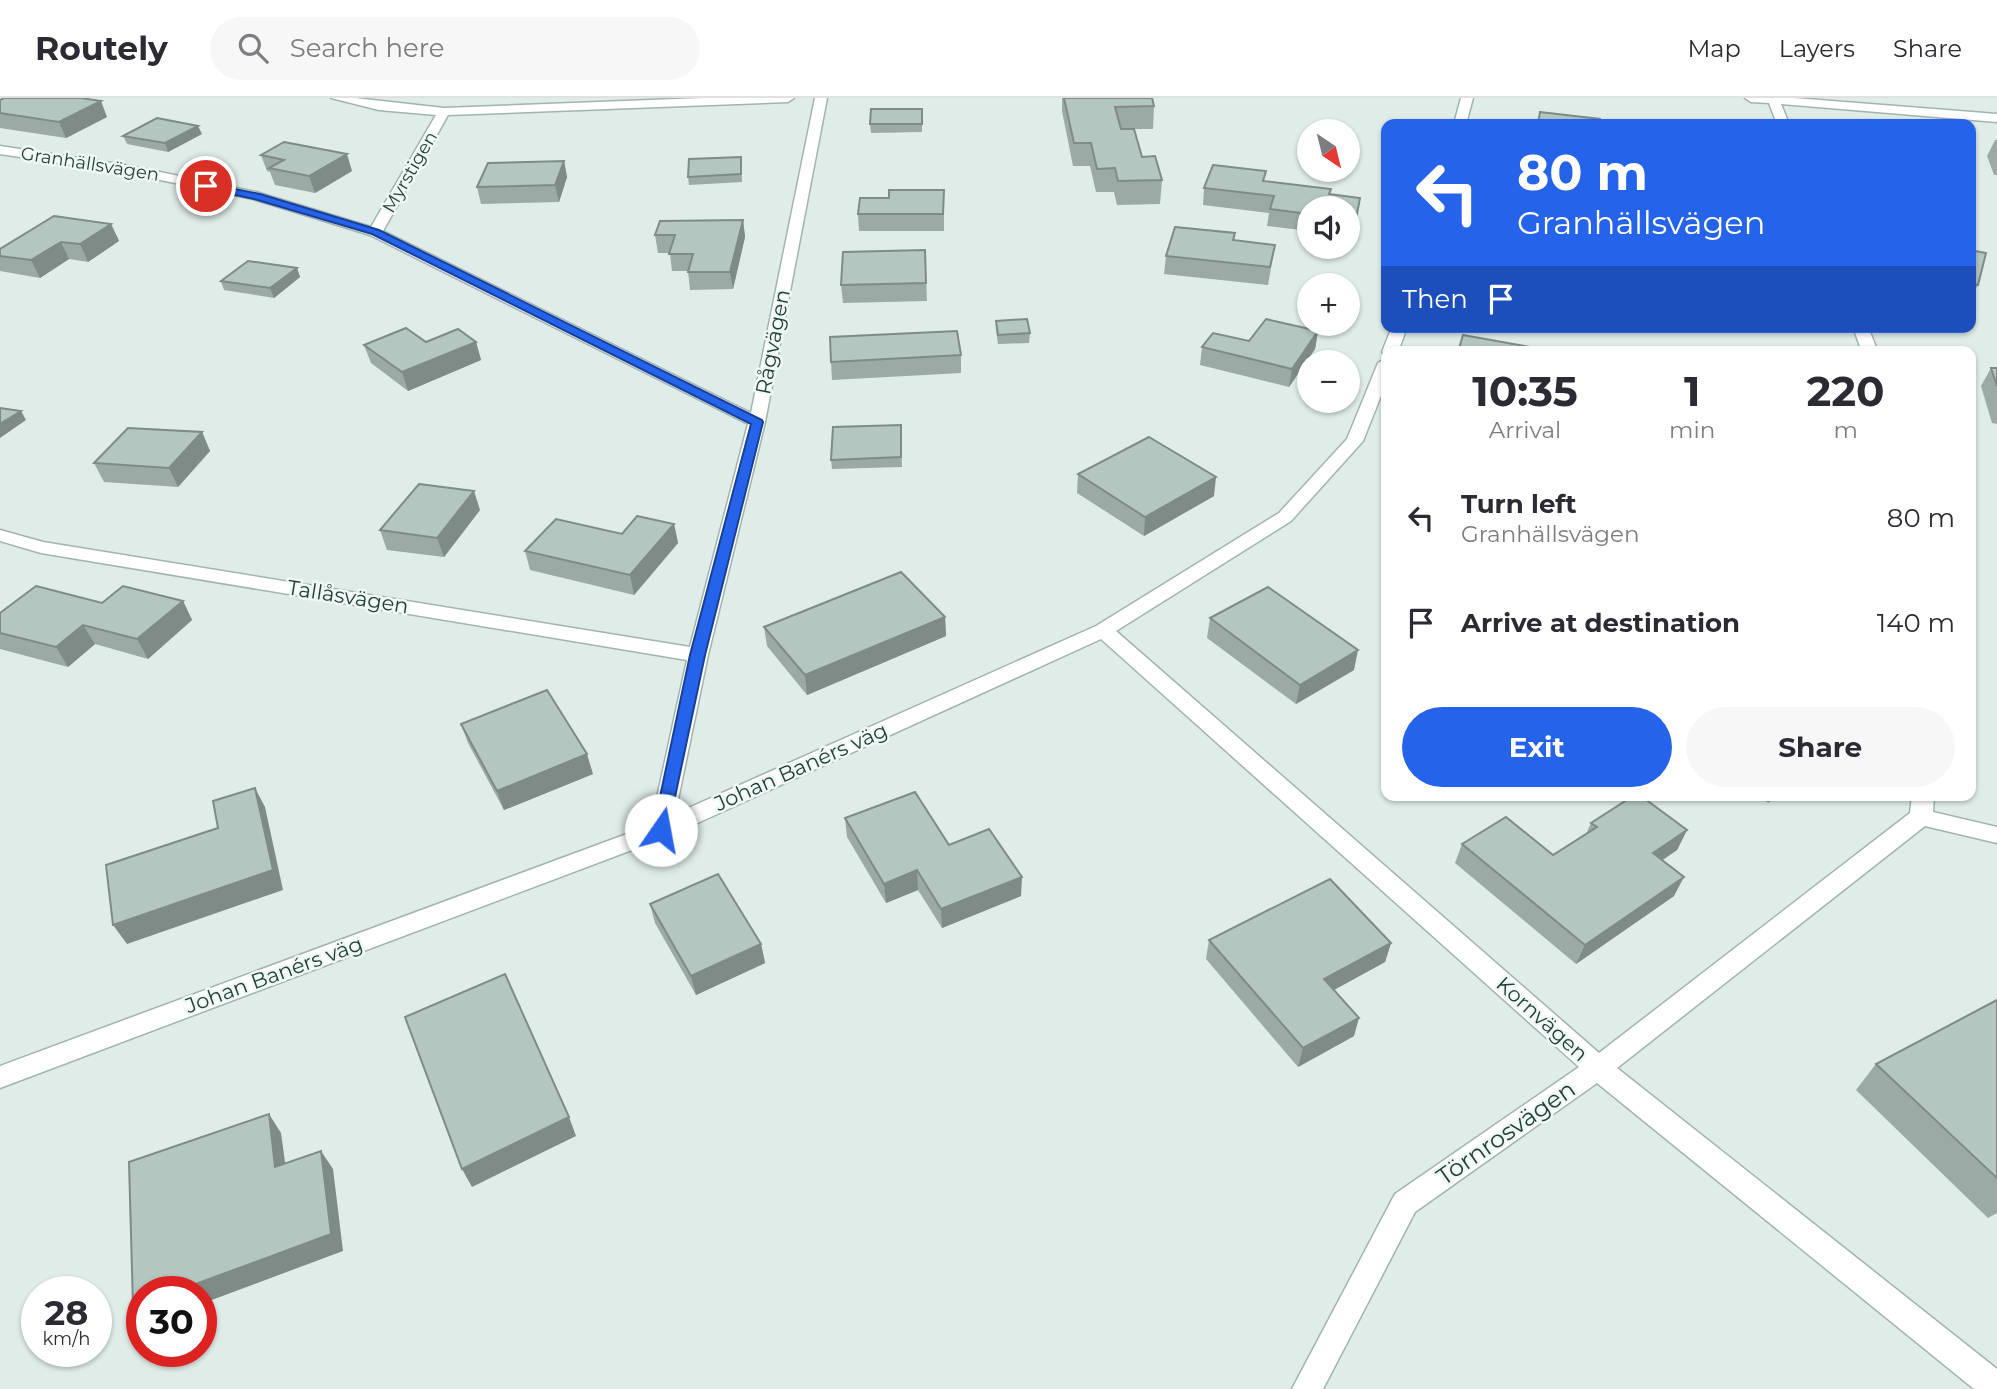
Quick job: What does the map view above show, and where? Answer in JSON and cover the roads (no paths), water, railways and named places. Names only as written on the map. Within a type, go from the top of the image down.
[{"type":"street","points":[[337,98],[379,106],[444,112],[788,98]]},
{"type":"street","name":"Rågvägen","points":[[661,830],[698,655],[757,422],[821,98]]},
{"type":"street","points":[[1461,119],[1467,98]]},
{"type":"street","points":[[1751,98],[1997,118]]},
{"type":"street","points":[[1774,100],[1781,119]]},
{"type":"street","name":"Myrstigen","points":[[375,232],[444,112]]},
{"type":"street","name":"Granhällsvägen","points":[[0,150],[131,170],[256,196],[375,232],[757,422]]},
{"type":"street","name":"Johan Banérs väg","points":[[0,1077],[661,830],[1103,630],[1285,517],[1355,441],[1381,376]]},
{"type":"street","name":"Tallåsvägen","points":[[0,535],[41,547],[698,655]]},
{"type":"street","name":"Kornvägen","points":[[1103,630],[1598,1069],[1997,1388]]},
{"type":"street","points":[[1922,807],[1997,835]]},
{"type":"street","name":"Törnrosvägen","points":[[1307,1389],[1405,1203],[1598,1069],[1922,807]]}]
